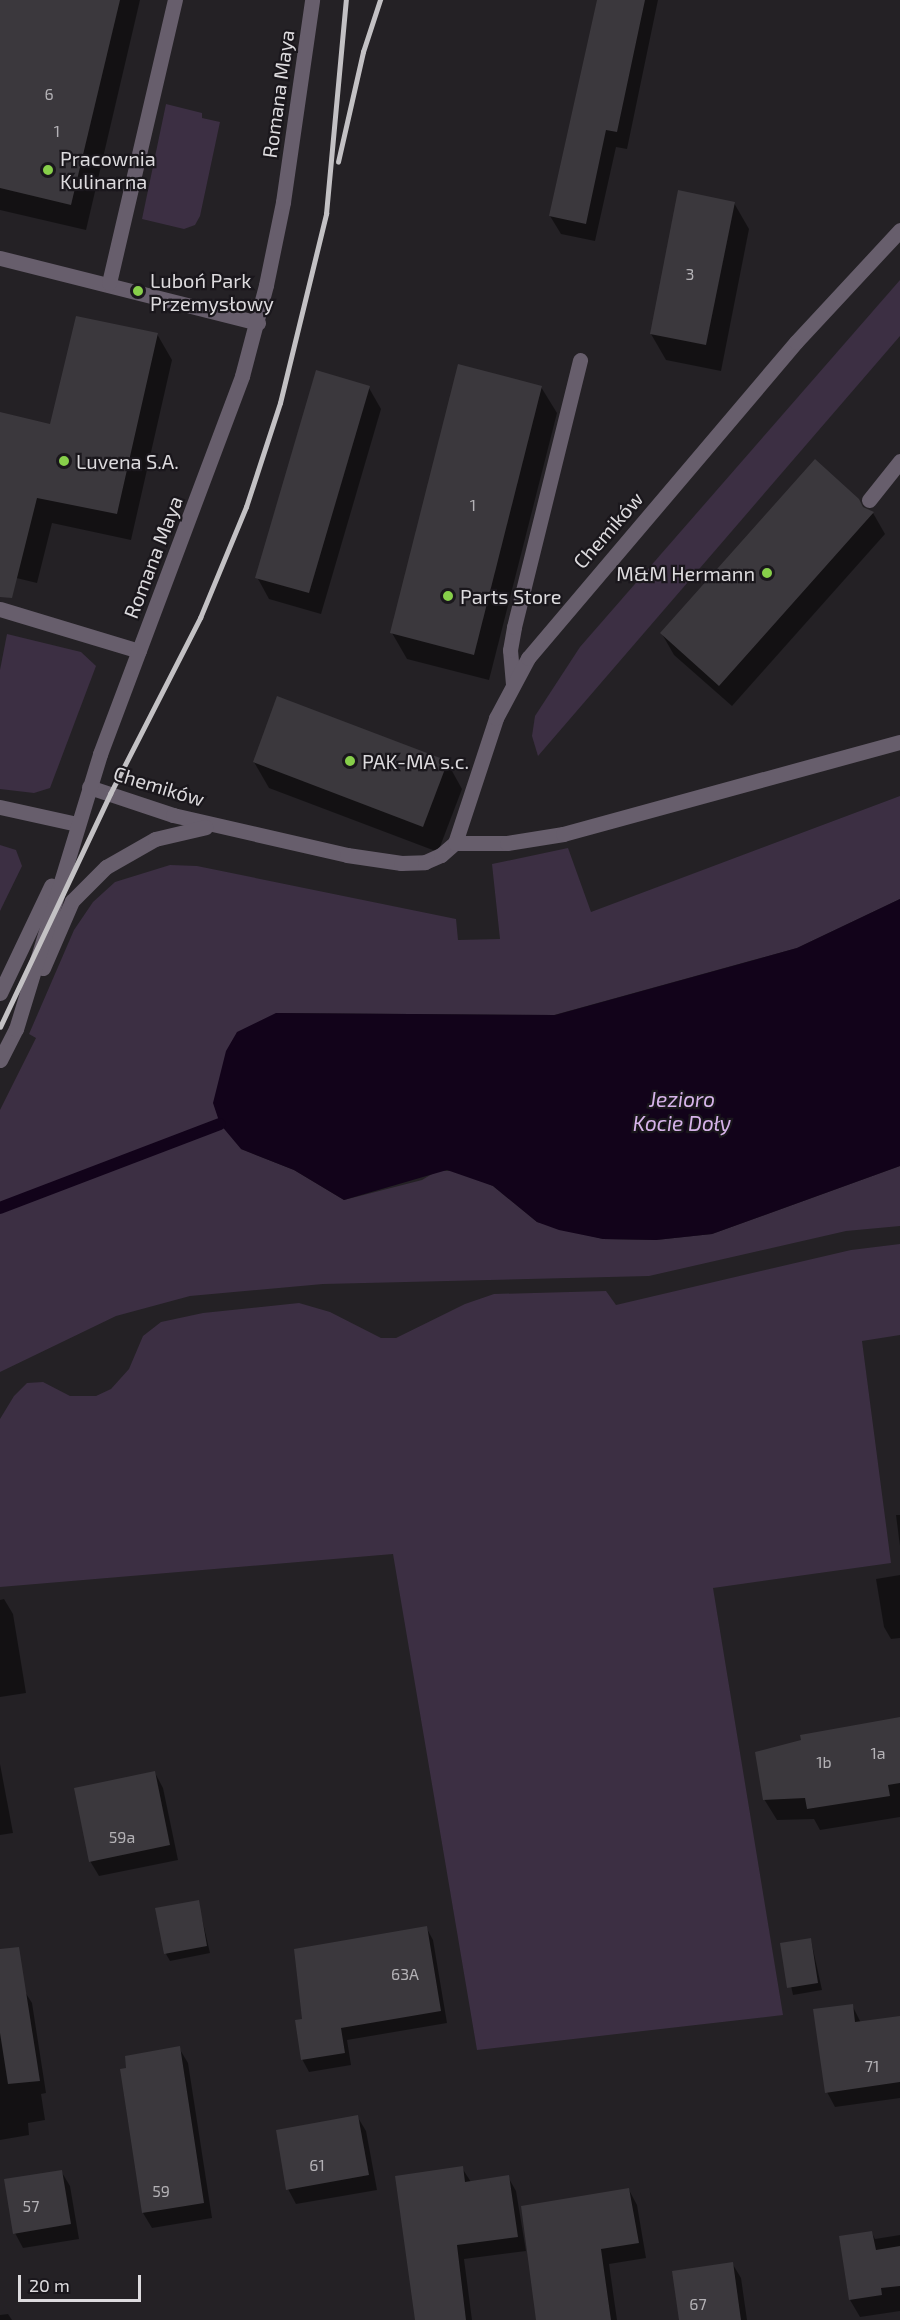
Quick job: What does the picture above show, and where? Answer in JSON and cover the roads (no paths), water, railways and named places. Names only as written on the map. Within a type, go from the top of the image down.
[{"type":"street","points":[[109,283],[175,0]]},
{"type":"street","name":"Romana Maya","points":[[0,1060],[16,1029],[89,787],[227,423],[258,323],[289,161],[312,0]]},
{"type":"street","name":"Chemików","points":[[89,787],[217,825],[346,855],[402,863],[425,862],[455,843],[496,718],[513,684],[547,632],[796,342],[900,230]]},
{"type":"street","points":[[0,258],[109,283],[258,323]]},
{"type":"street","points":[[513,684],[510,650],[514,627],[580,360]]},
{"type":"street","points":[[869,500],[900,461]]},
{"type":"street","points":[[0,609],[139,651]]},
{"type":"street","points":[[455,843],[507,843],[563,834],[900,742]]},
{"type":"street","points":[[0,807],[77,824]]},
{"type":"street","name":"Chemików","points":[[16,1029],[72,901],[88,883],[126,853],[155,839],[217,825]]},
{"type":"street","name":"Romana Maya","points":[[0,993],[71,842]]},
{"type":"water","name":"Jezioro Kocie Doły","points":[[900,899],[900,1166],[712,1234],[656,1240],[603,1239],[559,1230],[537,1222],[493,1186],[447,1170],[344,1200],[294,1170],[241,1149],[220,1124],[213,1103],[226,1051],[237,1032],[276,1013],[555,1015],[797,948]]},
{"type":"waterway","points":[[0,1208],[220,1124]]},
{"type":"railway","points":[[0,1027],[110,794],[200,618],[246,507],[280,403],[326,214],[346,0]]},
{"type":"railway","points":[[338,162],[363,52],[380,0]]},
{"type":"place","name":"Pracownia Kulinarna","points":[[48,170]]},
{"type":"place","name":"Luboń Park Przemysłowy","points":[[138,291]]},
{"type":"place","name":"Luvena S.A.","points":[[64,461]]},
{"type":"place","name":"M&M Hermann","points":[[767,573]]},
{"type":"place","name":"Parts Store","points":[[448,596]]},
{"type":"place","name":"PAK-MA s.c.","points":[[350,761]]}]
